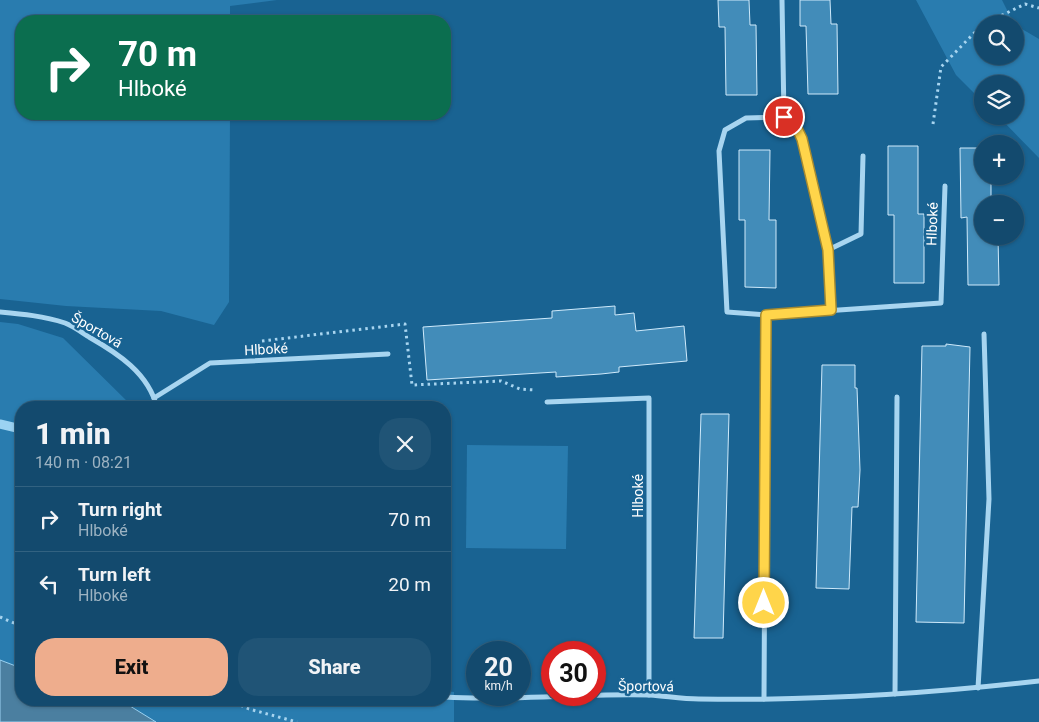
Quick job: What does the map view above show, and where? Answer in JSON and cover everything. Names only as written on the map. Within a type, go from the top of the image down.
[{"type":"street","points":[[782,0],[784,117],[794,122],[802,139],[828,250],[831,310]]},
{"type":"street","name":"Hlboké","points":[[784,117],[746,118],[725,130],[719,151],[727,312],[766,315],[940,303],[945,186]]},
{"type":"street","points":[[828,250],[861,234],[863,156]]},
{"type":"street","name":"Športová","points":[[0,312],[33,315],[67,324],[115,352],[134,368],[155,401]]},
{"type":"street","points":[[766,315],[764,699],[895,694],[1039,681]]},
{"type":"street","points":[[978,688],[989,499],[984,334]]},
{"type":"street","name":"Hlboké","points":[[154,398],[210,363],[388,354]]},
{"type":"street","points":[[895,694],[897,397]]},
{"type":"street","name":"Hlboké","points":[[547,402],[649,398],[649,695]]},
{"type":"street","name":"Športová","points":[[451,697],[480,699],[649,695],[696,699],[764,699]]},
{"type":"path","points":[[1002,15],[1025,4],[1039,8]]},
{"type":"path","points":[[933,124],[941,67],[974,33]]},
{"type":"path","points":[[0,617],[15,623]]},
{"type":"path","points":[[242,706],[297,722]]},
{"type":"shaded area","points":[[0,0],[277,0],[230,6],[230,15],[15,15],[15,120],[230,120],[229,302],[214,325],[161,311],[66,306],[0,299]]},
{"type":"shaded area","points":[[916,0],[1002,0],[1010,15],[974,15],[974,65],[1024,65],[1024,30],[1039,39],[1039,158],[1024,143],[1024,135],[1017,135],[1007,125],[1024,125],[1024,75],[974,75],[974,93],[956,75]]},
{"type":"shaded area","points":[[0,322],[18,324],[63,338],[127,401],[15,401],[15,666],[0,660]]},
{"type":"shaded area","points":[[467,445],[568,446],[566,549],[466,548]]},
{"type":"shaded area","points":[[0,660],[15,666],[15,706],[130,706],[156,722],[0,722]]},
{"type":"shaded area","points":[[451,692],[454,692],[454,722],[156,722],[130,706],[451,706]]},
{"type":"building","points":[[718,0],[749,0],[750,25],[756,25],[757,95],[726,95],[725,27],[719,27]]},
{"type":"building","points":[[800,0],[830,0],[831,24],[837,24],[838,94],[808,94],[806,26],[800,26]]},
{"type":"building","points":[[888,146],[918,146],[918,214],[924,214],[924,283],[894,283],[894,215],[888,215]]},
{"type":"building","points":[[960,148],[974,148],[974,185],[991,185],[991,195],[974,195],[974,245],[998,245],[999,285],[968,285],[967,217],[961,218]]},
{"type":"building","points":[[739,150],[770,150],[769,220],[776,220],[776,288],[745,287],[745,220],[739,220]]},
{"type":"building","points":[[615,306],[615,315],[634,313],[636,331],[684,326],[687,361],[619,367],[619,372],[601,374],[556,377],[556,372],[427,380],[423,327],[552,318],[552,311]]},
{"type":"building","points":[[946,344],[970,347],[964,623],[916,622],[922,346],[946,346]]},
{"type":"building","points":[[822,365],[855,365],[860,470],[858,507],[852,507],[849,589],[816,588]]},
{"type":"building","points":[[701,414],[729,414],[723,638],[694,638]]},
{"type":"waterway","points":[[0,424],[15,428]]},
{"type":"route","points":[[764,603],[766,315],[831,310],[828,250],[802,139],[794,122],[784,117]]}]
